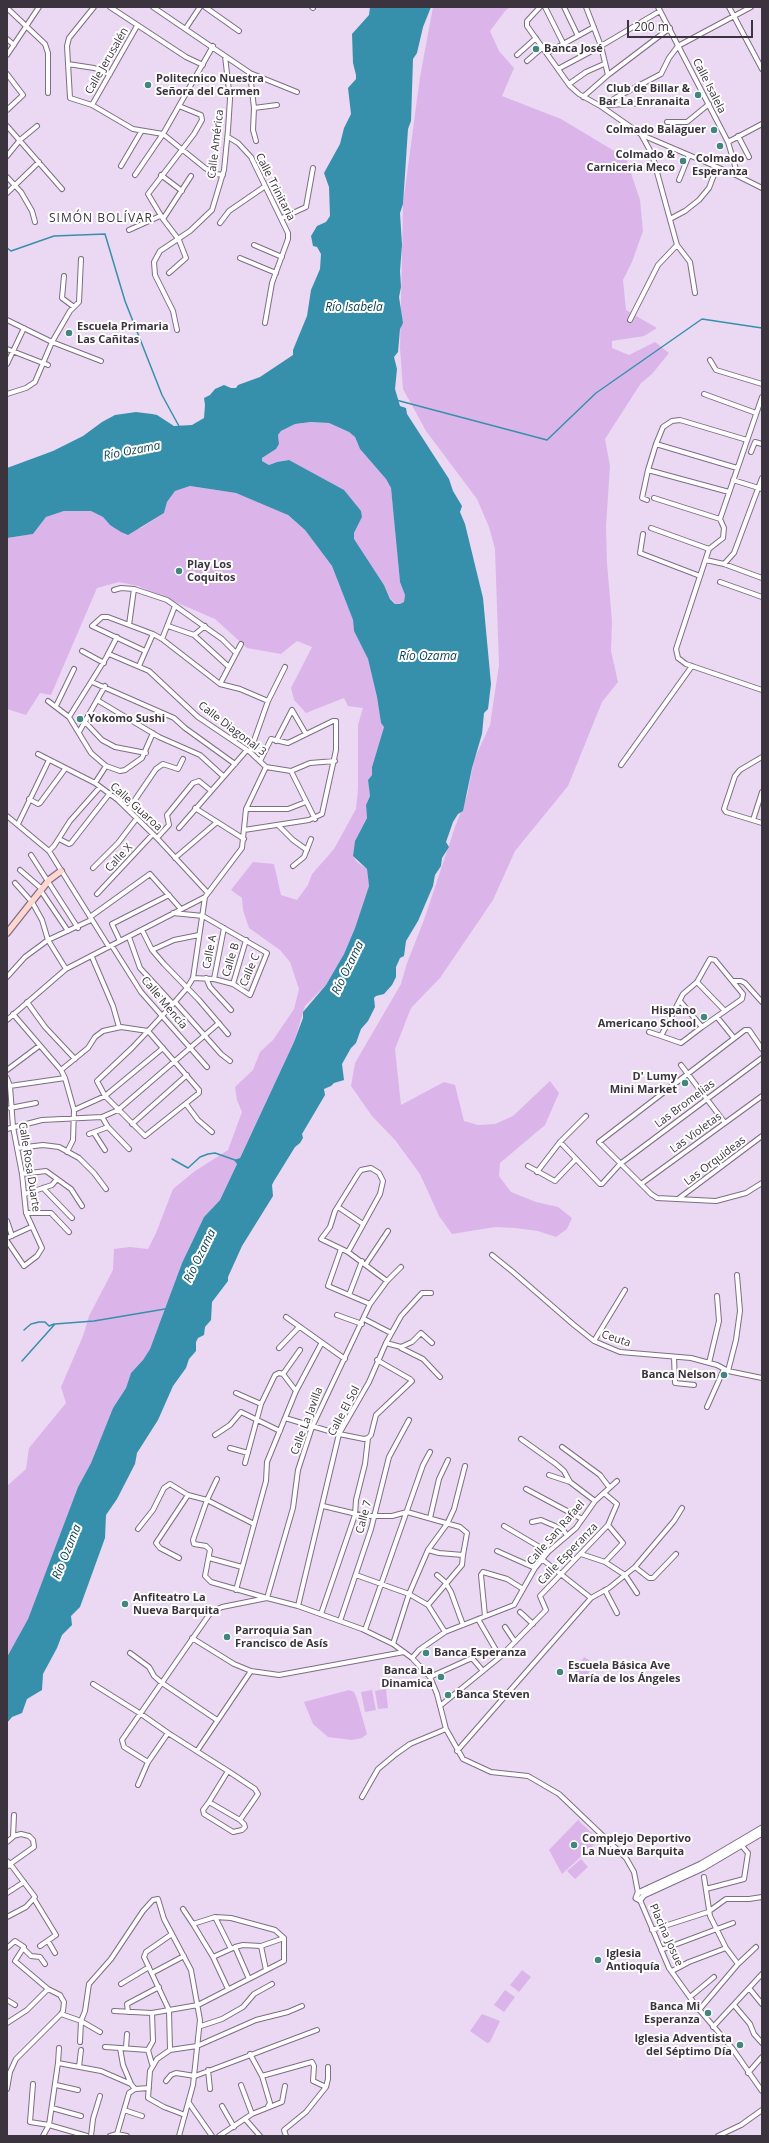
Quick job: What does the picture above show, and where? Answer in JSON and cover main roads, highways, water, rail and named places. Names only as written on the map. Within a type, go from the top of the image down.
[{"type":"main road","points":[[7,933],[48,882],[61,871]]},
{"type":"water","name":"Río Ozama","points":[[370,7],[431,7],[423,27],[417,53],[413,59],[411,121],[408,129],[403,204],[400,213],[402,245],[400,271],[401,287],[399,297],[403,323],[400,329],[398,352],[394,357],[397,369],[395,389],[400,406],[406,408],[407,414],[449,479],[453,491],[462,506],[460,512],[465,524],[483,598],[491,684],[488,709],[484,713],[482,734],[472,768],[463,811],[458,814],[453,822],[446,842],[449,847],[442,858],[441,866],[435,875],[433,886],[418,921],[406,941],[404,956],[400,958],[396,967],[396,977],[392,985],[384,994],[374,998],[375,1007],[368,1021],[361,1029],[356,1043],[351,1048],[342,1064],[344,1080],[334,1083],[324,1089],[325,1095],[302,1134],[303,1138],[295,1147],[274,1181],[272,1185],[273,1196],[242,1246],[228,1277],[228,1281],[212,1302],[211,1320],[205,1327],[204,1335],[198,1338],[196,1342],[196,1351],[189,1359],[186,1368],[173,1386],[158,1420],[137,1453],[135,1464],[117,1499],[106,1515],[105,1538],[80,1607],[71,1616],[72,1625],[62,1635],[43,1674],[42,1690],[27,1699],[22,1713],[12,1717],[7,1723],[7,1657],[28,1619],[78,1487],[91,1463],[113,1408],[126,1388],[131,1373],[143,1360],[150,1349],[182,1263],[204,1217],[220,1200],[237,1164],[234,1160],[240,1158],[294,1042],[303,1018],[303,1012],[326,985],[344,954],[355,928],[369,886],[367,869],[353,856],[355,841],[367,818],[366,805],[370,796],[368,780],[372,775],[372,767],[384,727],[381,723],[377,697],[368,659],[354,631],[353,620],[332,566],[305,530],[288,515],[236,493],[190,486],[175,491],[167,502],[164,513],[128,535],[110,525],[103,517],[91,511],[64,511],[46,517],[33,534],[7,538],[7,468],[53,451],[83,436],[102,422],[115,415],[136,412],[152,414],[157,415],[174,426],[192,425],[204,418],[204,398],[210,395],[215,389],[224,385],[231,388],[236,388],[238,385],[260,377],[293,355],[293,350],[307,316],[311,290],[320,269],[321,254],[317,247],[313,246],[311,236],[317,226],[326,222],[330,216],[329,187],[324,173],[340,144],[344,128],[351,114],[348,88],[356,79],[353,63],[352,34],[369,15]],"holes":[[[311,422],[329,423],[349,432],[355,437],[360,449],[386,479],[391,488],[400,582],[405,595],[404,602],[400,604],[395,604],[390,599],[384,585],[354,539],[354,533],[362,517],[361,511],[344,490],[289,460],[269,465],[262,461],[262,458],[276,449],[279,444],[278,435],[281,431],[295,424]]]},
{"type":"waterway","points":[[7,248],[11,251],[54,236],[105,234],[125,301],[162,395],[180,428]]},
{"type":"waterway","points":[[396,400],[547,440],[596,393],[702,319],[762,328]]},
{"type":"waterway","points":[[172,1159],[188,1168],[200,1157],[208,1154],[215,1153],[235,1160]]},
{"type":"waterway","points":[[22,1361],[55,1324],[94,1321],[165,1309]]},
{"type":"waterway","points":[[24,1330],[31,1324],[39,1322],[45,1322],[49,1326],[54,1324]]},
{"type":"place","name":"Banca José","points":[[536,49]]},
{"type":"place","name":"Politecnico Nuestra Señora del Carmen","points":[[148,85]]},
{"type":"place","name":"Club de Billar & Bar La Enranaita","points":[[698,95]]},
{"type":"place","name":"Colmado Balaguer","points":[[714,130]]},
{"type":"place","name":"Colmado Esperanza","points":[[720,146]]},
{"type":"place","name":"Colmado & Carniceria Meco","points":[[683,161]]},
{"type":"place","name":"Escuela Primaria Las Cañitas","points":[[69,333]]},
{"type":"place","name":"Play Los Coquitos","points":[[179,571]]},
{"type":"place","name":"Yokomo Sushi","points":[[80,719]]},
{"type":"place","name":"Hispano Americano School","points":[[704,1017]]},
{"type":"place","name":"D' Lumy Mini Market","points":[[685,1083]]},
{"type":"place","name":"Banca Nelson","points":[[724,1375]]},
{"type":"place","name":"Anfiteatro La Nueva Barquita","points":[[125,1604]]},
{"type":"place","name":"Parroquia San Francisco de Asís","points":[[227,1637]]},
{"type":"place","name":"Banca Esperanza","points":[[426,1653]]},
{"type":"place","name":"Escuela Básica Ave María de los Ángeles","points":[[560,1672]]},
{"type":"place","name":"Banca La Dinamica","points":[[441,1677]]},
{"type":"place","name":"Banca Steven","points":[[448,1695]]},
{"type":"place","name":"Complejo Deportivo La Nueva Barquita","points":[[574,1845]]},
{"type":"place","name":"Iglesia Antioquía","points":[[598,1960]]},
{"type":"place","name":"Banca Mi Esperanza","points":[[708,2013]]},
{"type":"place","name":"Iglesia Adventista del Séptimo Día","points":[[740,2045]]},
{"type":"district","name":"SIMÓN BOLÍVAR","points":[[101,219]]},
{"type":"water label","name":"Río Isabela","points":[[354,308]]}]
